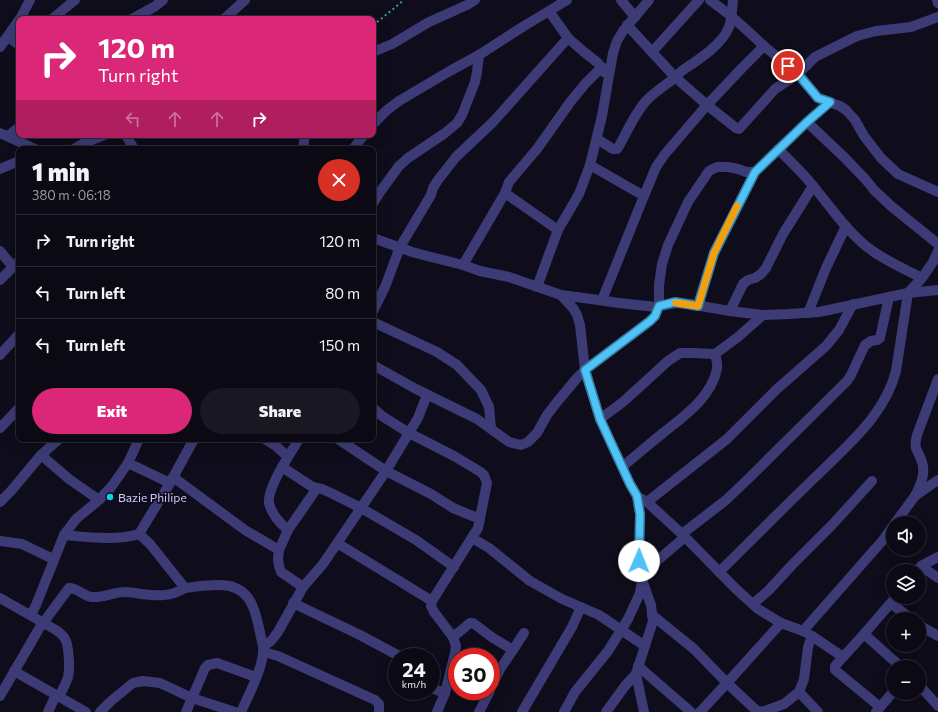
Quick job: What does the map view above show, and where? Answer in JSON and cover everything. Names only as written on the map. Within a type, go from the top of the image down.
[{"type":"street","points":[[21,16],[30,0]]},
{"type":"street","points":[[56,16],[75,0]]},
{"type":"street","points":[[138,16],[163,0]]},
{"type":"street","points":[[227,16],[245,0]]},
{"type":"street","points":[[376,121],[398,101],[479,55],[567,0]]},
{"type":"street","points":[[621,0],[634,17]]},
{"type":"street","points":[[537,287],[558,230],[579,194],[590,165],[602,116],[613,53],[617,41],[634,17],[649,0]]},
{"type":"street","points":[[652,52],[699,0]]},
{"type":"street","points":[[710,0],[731,16],[798,74],[818,98],[840,106],[846,110],[855,120],[864,136],[881,158],[893,170],[898,174],[938,192]]},
{"type":"street","points":[[597,139],[613,149],[617,148],[644,102],[682,71],[708,53],[722,39],[729,29],[731,22],[733,0]]},
{"type":"street","points":[[376,51],[392,44],[429,22],[468,2]]},
{"type":"street","points":[[549,11],[568,38],[602,67],[607,81]]},
{"type":"street","points":[[628,25],[675,78],[707,106],[739,129],[775,89],[798,74],[815,57],[857,36],[876,31],[911,27],[938,18]]},
{"type":"street","points":[[0,48],[16,25]]},
{"type":"street","points":[[8,37],[16,42]]},
{"type":"street","points":[[376,305],[385,287],[400,247],[431,195],[438,180],[456,157],[493,122],[568,38]]},
{"type":"street","points":[[602,300],[656,167],[665,154],[707,106],[764,46]]},
{"type":"street","points":[[376,198],[398,166],[458,123],[475,82],[479,55]]},
{"type":"street","points":[[463,265],[510,182],[537,149],[571,101],[602,67]]},
{"type":"street","points":[[698,306],[714,253],[755,172],[830,102]]},
{"type":"street","points":[[807,122],[845,158],[874,190],[891,206],[938,244]]},
{"type":"street","points":[[4,134],[16,128]]},
{"type":"street","points":[[4,134],[28,146]]},
{"type":"street","points":[[355,146],[362,138]]},
{"type":"street","points":[[778,149],[813,186],[846,226],[873,252],[922,278]]},
{"type":"street","points":[[0,169],[16,162]]},
{"type":"street","points":[[590,165],[644,196]]},
{"type":"street","points":[[376,367],[416,389],[477,419],[509,442],[521,445],[528,442],[537,433],[547,415],[557,402],[585,370],[655,316],[659,306],[662,264],[668,245],[688,202],[709,171],[717,167],[728,167],[746,172],[755,172]]},
{"type":"street","points":[[730,312],[743,284],[761,274],[766,268],[783,234],[813,186]]},
{"type":"street","points":[[505,193],[558,230]]},
{"type":"street","points":[[808,313],[826,268],[846,226]]},
{"type":"street","points":[[376,239],[431,257],[480,271],[509,277],[561,296],[656,307],[675,302],[730,312],[763,315],[808,313],[830,310],[908,293],[938,290]]},
{"type":"street","points":[[0,251],[16,264],[0,280]]},
{"type":"street","points":[[719,572],[850,443],[870,421],[881,406],[894,380],[908,293],[922,278],[933,262],[938,251]]},
{"type":"street","points":[[561,296],[573,308],[577,315],[580,325],[585,370],[600,419],[637,496],[640,514],[639,561],[642,580],[651,605],[652,614],[652,620],[637,670],[606,712]]},
{"type":"street","points":[[564,712],[575,692],[608,651],[632,612],[640,593],[642,580],[658,560],[748,480],[851,376],[865,344],[880,338],[889,297]]},
{"type":"street","points":[[647,502],[727,439],[777,388],[826,346],[839,330],[853,304]]},
{"type":"street","points":[[600,419],[623,402],[668,361],[680,353],[715,354],[738,337],[763,315]]},
{"type":"street","points":[[376,323],[437,352],[457,365],[481,390],[488,407],[491,428]]},
{"type":"street","points":[[0,355],[16,337]]},
{"type":"street","points":[[622,466],[638,455],[678,421],[703,397],[713,380],[717,367],[715,354]]},
{"type":"street","points":[[900,516],[915,496],[921,484],[924,472],[915,443],[938,379]]},
{"type":"street","points":[[264,649],[278,632],[303,587],[323,564],[386,471],[418,418],[427,394]]},
{"type":"street","points":[[0,428],[16,411]]},
{"type":"street","points":[[376,411],[409,433],[454,456],[479,471],[484,475],[487,483],[478,528],[432,601],[434,612],[453,637],[456,646],[445,693],[439,711]]},
{"type":"street","points":[[0,502],[41,456],[56,442]]},
{"type":"street","points":[[31,615],[64,535],[76,519],[99,500],[112,486],[128,463],[138,442]]},
{"type":"street","points":[[64,535],[123,537],[139,534],[192,442]]},
{"type":"street","points":[[270,442],[288,457]]},
{"type":"street","points":[[288,530],[281,524],[273,512],[269,502],[272,487],[297,442]]},
{"type":"street","points":[[342,442],[386,471],[431,494],[453,508],[480,519]]},
{"type":"street","points":[[41,456],[69,479],[99,500]]},
{"type":"street","points":[[128,463],[171,480],[245,530],[279,550]]},
{"type":"street","points":[[282,467],[311,486],[331,492],[361,508],[416,540],[454,567]]},
{"type":"street","points":[[753,604],[769,590],[832,525],[872,480]]},
{"type":"street","points":[[915,496],[938,480]]},
{"type":"street","points":[[303,587],[282,572],[278,559],[279,550],[288,530],[317,488]]},
{"type":"street","points":[[637,496],[647,502],[684,536],[735,588],[758,609],[781,623],[808,634],[843,657]]},
{"type":"street","points":[[139,534],[150,544],[185,588]]},
{"type":"street","points":[[652,614],[694,650],[758,712],[784,704],[799,692],[804,679],[808,648],[808,634],[886,536]]},
{"type":"street","points":[[472,538],[490,548],[530,581],[562,599],[599,615],[645,646]]},
{"type":"street","points":[[0,541],[22,544],[53,559]]},
{"type":"street","points":[[337,543],[432,601]]},
{"type":"street","points":[[926,565],[938,557]]},
{"type":"street","points":[[926,572],[938,578]]},
{"type":"street","points":[[0,696],[43,622],[69,588],[75,588],[88,596],[93,597],[125,592],[167,595],[185,588],[228,586],[236,587],[247,595],[254,608],[264,649],[262,662],[241,712]]},
{"type":"street","points":[[0,598],[62,634],[66,640],[70,667],[69,674],[48,712]]},
{"type":"street","points":[[293,603],[388,650]]},
{"type":"street","points":[[886,700],[878,709],[835,670],[835,666],[890,604]]},
{"type":"street","points":[[898,604],[905,612]]},
{"type":"street","points":[[522,712],[572,627],[582,607]]},
{"type":"street","points":[[453,637],[470,623],[473,623],[492,638],[513,650]]},
{"type":"street","points":[[700,712],[781,623]]},
{"type":"street","points":[[926,629],[938,636]]},
{"type":"street","points":[[500,669],[524,633]]},
{"type":"street","points":[[864,634],[893,660]]},
{"type":"street","points":[[264,649],[375,700],[378,704],[379,712]]},
{"type":"street","points":[[186,712],[208,664],[217,663],[256,677]]},
{"type":"street","points":[[637,670],[644,712]]},
{"type":"street","points":[[637,670],[691,712]]},
{"type":"street","points":[[14,671],[86,712]]},
{"type":"street","points":[[100,712],[133,683],[139,681],[160,683],[192,698],[234,712]]},
{"type":"street","points":[[440,691],[445,693]]},
{"type":"street","points":[[799,692],[818,712]]},
{"type":"street","points":[[926,693],[938,706]]},
{"type":"street","points":[[479,712],[485,700]]},
{"type":"path","points":[[376,23],[404,0]]},
{"type":"slow traffic","points":[[676,303],[698,306],[714,253],[737,206]]},
{"type":"place","name":"Bazie Philipe","points":[[110,497]]},
{"type":"route","points":[[639,561],[640,514],[637,496],[600,419],[585,370],[650,321],[655,316],[659,306],[675,302],[698,306],[714,253],[755,172],[830,102],[818,98],[798,74],[788,66]]}]
